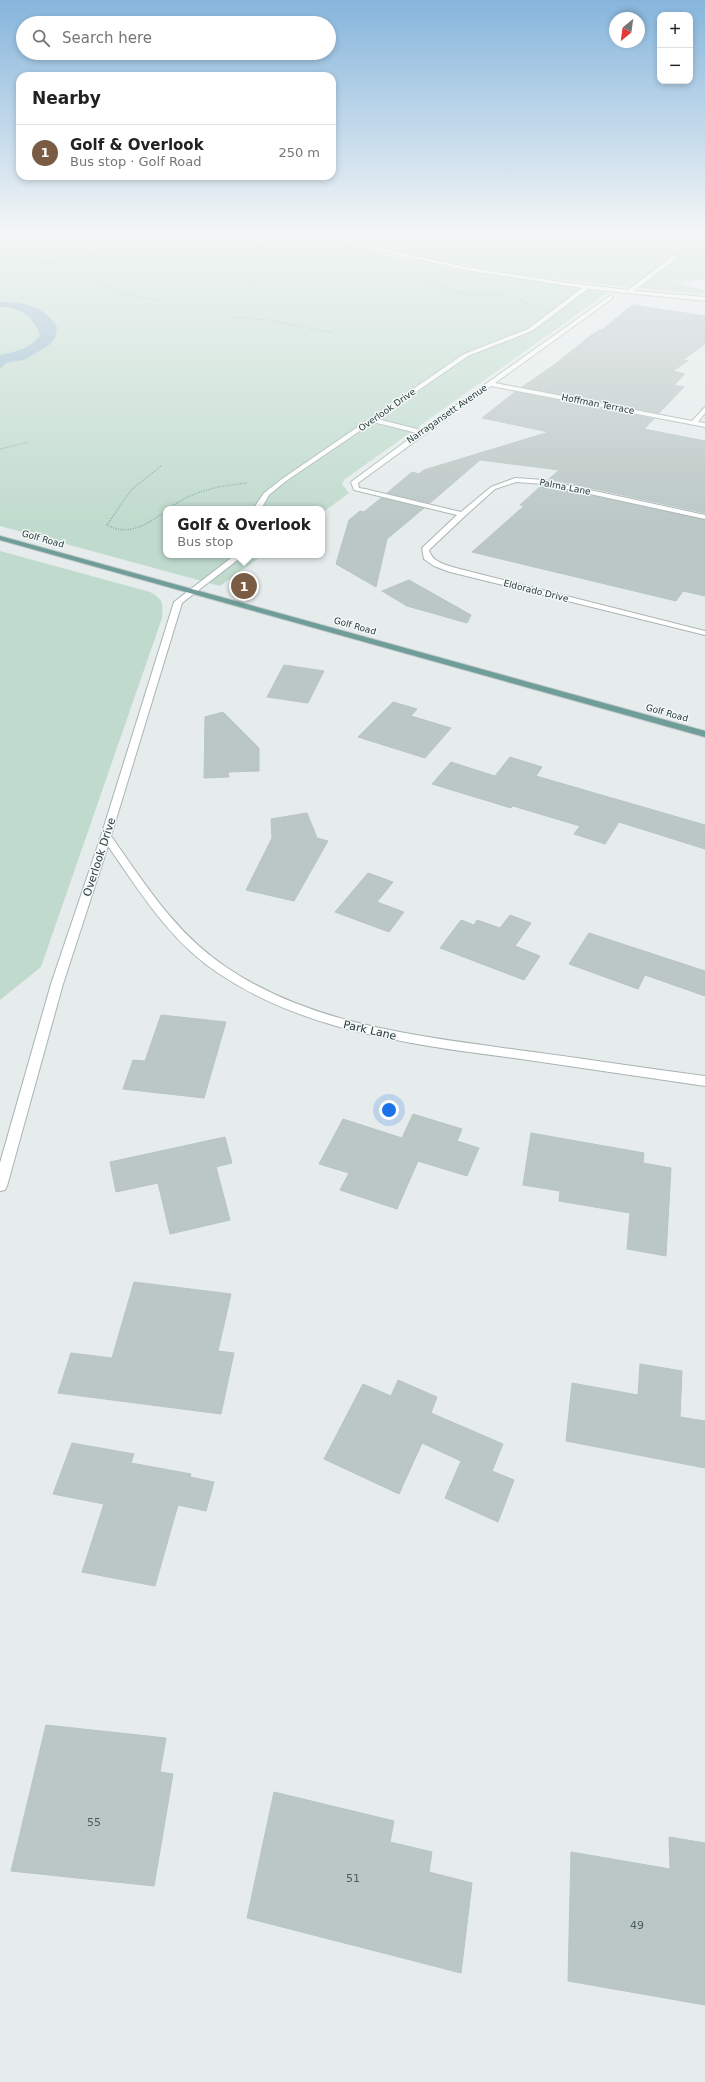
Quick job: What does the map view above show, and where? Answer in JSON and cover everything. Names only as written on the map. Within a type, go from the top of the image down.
[{"type":"main road","name":"Golf Road","points":[[0,538],[705,734]]},
{"type":"street","name":"Overlook Drive","points":[[259,506],[266,494],[284,480],[466,355],[478,349],[530,330]]},
{"type":"street","name":"Narragansett Avenue","points":[[462,514],[363,491],[354,486],[354,482],[420,432],[491,384],[565,330]]},
{"type":"street","name":"Hoffman Terrace","points":[[491,384],[705,425]]},
{"type":"street","points":[[693,422],[705,409]]},
{"type":"street","points":[[372,420],[420,432]]},
{"type":"street","name":"Palma Lane","points":[[462,514],[493,488],[502,483],[528,480],[544,482],[705,517]]},
{"type":"street","name":"Eldorado Drive","points":[[462,514],[426,550],[427,557],[437,564],[453,570],[705,633]]},
{"type":"street","name":"Overlook Drive","points":[[0,1186],[57,984],[106,836],[178,602],[236,558]]},
{"type":"street","name":"Park Lane","points":[[106,836],[153,901],[186,941],[220,969],[255,990],[290,1007],[338,1023],[400,1037],[705,1081]]},
{"type":"path","points":[[319,330],[333,333]]},
{"type":"path","points":[[0,449],[29,442]]},
{"type":"path","points":[[161,466],[139,482],[130,491],[116,513],[108,521],[107,525],[118,530],[131,530],[138,528],[163,513]]},
{"type":"path","points":[[173,506],[197,492],[223,485],[247,483]]},
{"type":"green space","points":[[0,330],[555,330],[345,479],[342,484],[349,493],[325,511],[325,506],[163,506],[163,558],[259,558],[220,586],[0,526]]},
{"type":"green space","points":[[0,551],[150,592],[158,597],[162,602],[163,609],[162,618],[41,967],[0,1000]]},
{"type":"water","points":[[38,330],[56,330],[55,338],[48,346],[24,360],[6,363],[0,369],[0,355],[17,351],[28,346],[40,335]]},
{"type":"building","points":[[599,330],[705,330],[705,344],[683,360],[688,361],[673,371],[685,374],[674,385],[684,387],[659,413],[522,387],[554,365]]},
{"type":"building","points":[[515,392],[654,419],[644,429],[705,441],[705,513],[549,479],[559,470],[480,460],[430,503],[387,493],[412,472],[419,474],[424,470],[549,432],[482,418]]},
{"type":"building","points":[[542,485],[705,520],[705,596],[683,591],[676,601],[472,552],[524,506],[520,505]]},
{"type":"building","points":[[381,498],[424,508],[387,539],[376,587],[336,564],[349,520],[360,511],[364,512]]},
{"type":"building","points":[[409,580],[471,615],[467,623],[407,606],[382,591]]},
{"type":"building","points":[[284,665],[324,671],[308,703],[267,697]]},
{"type":"building","points":[[393,702],[417,709],[411,716],[451,728],[425,758],[358,737]]},
{"type":"building","points":[[223,712],[259,748],[259,771],[228,772],[229,777],[204,778],[205,717]]},
{"type":"building","points":[[510,757],[542,767],[536,776],[705,825],[705,849],[619,822],[605,844],[574,834],[580,826],[513,806],[511,808],[432,784],[451,762],[495,776]]},
{"type":"building","points":[[307,813],[317,838],[328,841],[294,901],[246,890],[272,838],[271,819]]},
{"type":"building","points":[[368,873],[393,882],[377,902],[404,912],[389,932],[335,912]]},
{"type":"building","points":[[510,915],[531,923],[515,946],[540,956],[524,980],[440,948],[461,920],[474,925],[477,920],[500,928]]},
{"type":"building","points":[[589,933],[705,971],[705,996],[645,975],[638,989],[569,964]]},
{"type":"building","points":[[161,1015],[226,1022],[204,1098],[123,1089],[133,1060],[145,1061]]},
{"type":"building","points":[[413,1114],[462,1129],[457,1141],[479,1148],[467,1176],[418,1161],[397,1209],[340,1190],[349,1173],[319,1164],[343,1119],[402,1138]]},
{"type":"building","points":[[531,1133],[644,1153],[643,1163],[671,1168],[666,1256],[627,1249],[630,1213],[559,1201],[560,1191],[523,1185]]},
{"type":"building","points":[[225,1137],[232,1163],[216,1167],[230,1220],[170,1234],[158,1183],[116,1192],[110,1162]]},
{"type":"building","points":[[134,1282],[231,1294],[218,1351],[234,1353],[221,1414],[58,1393],[71,1353],[112,1358]]},
{"type":"building","points":[[640,1364],[682,1371],[680,1417],[705,1421],[705,1468],[566,1441],[572,1383],[638,1395]]},
{"type":"building","points":[[398,1380],[437,1397],[431,1413],[503,1444],[492,1471],[514,1480],[498,1522],[445,1498],[461,1461],[422,1443],[399,1494],[324,1459],[363,1384],[391,1396]]},
{"type":"building","points":[[72,1443],[134,1454],[131,1463],[191,1474],[190,1477],[214,1482],[206,1511],[178,1505],[155,1586],[82,1572],[104,1504],[53,1494]]},
{"type":"building","points":[[46,1725],[166,1738],[160,1772],[173,1774],[154,1886],[11,1871]]},
{"type":"building","points":[[274,1792],[394,1821],[390,1842],[432,1852],[429,1872],[472,1883],[461,1973],[247,1918]]},
{"type":"building","points":[[669,1837],[705,1843],[705,2005],[568,1981],[571,1852],[670,1869]]},
{"type":"place","name":"Golf & Overlook","points":[[244,586]]}]
